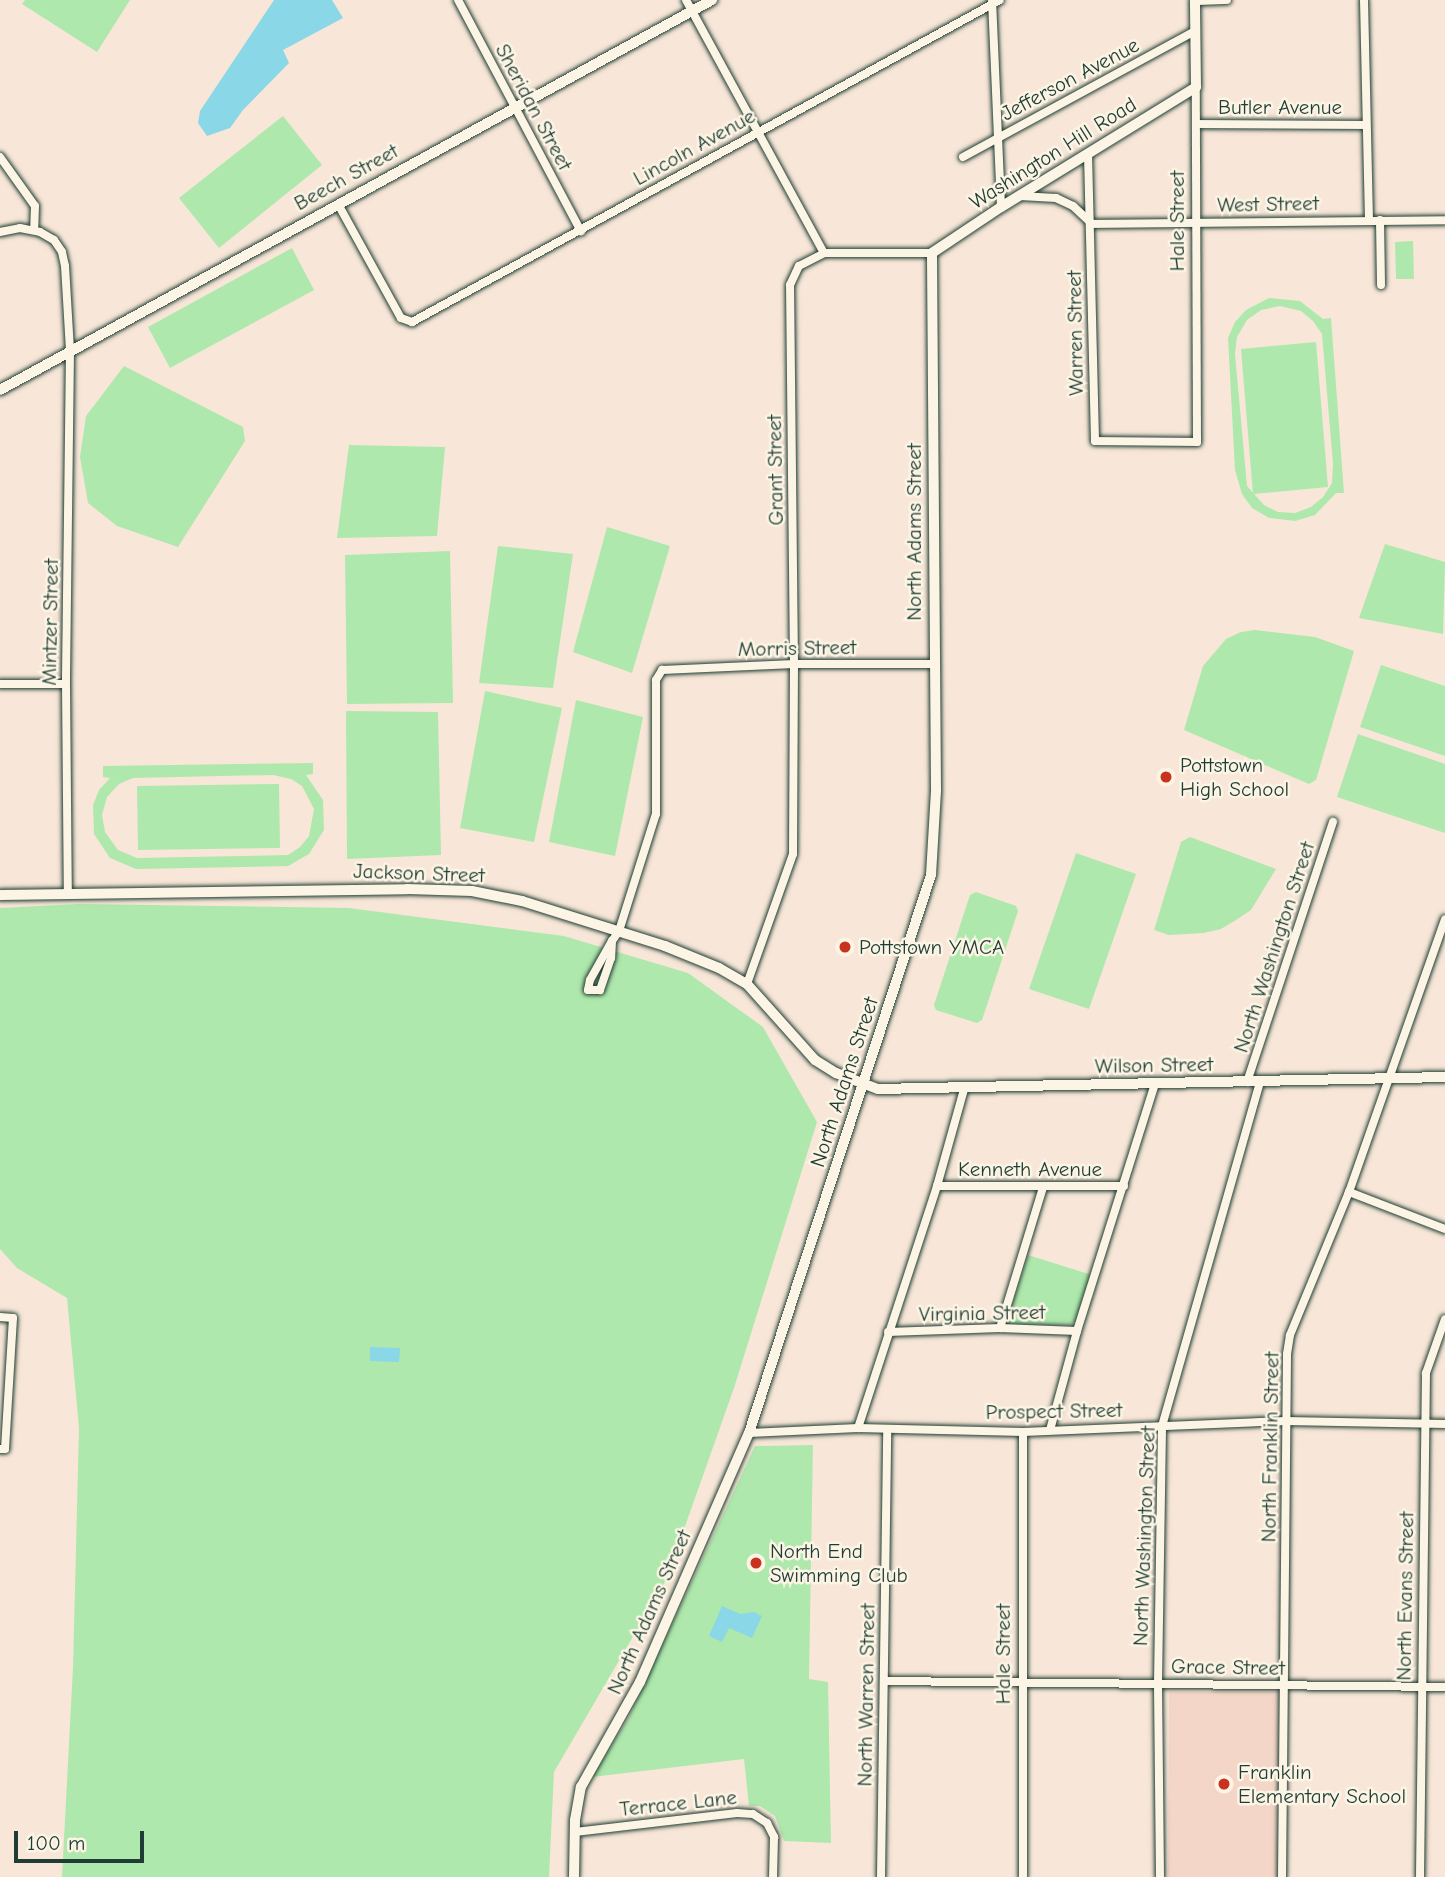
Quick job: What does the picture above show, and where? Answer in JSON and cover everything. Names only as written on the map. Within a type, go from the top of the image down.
[{"type":"street","name":"Sheridan Street","points":[[458,0],[581,231]]},
{"type":"street","points":[[686,0],[824,253],[932,253]]},
{"type":"street","name":"Beech Street","points":[[0,390],[712,0]]},
{"type":"street","points":[[1195,0],[1227,0]]},
{"type":"street","name":"Hale Street","points":[[1095,441],[1196,442],[1195,0]]},
{"type":"street","points":[[1364,0],[1369,220]]},
{"type":"street","points":[[995,1],[1001,207]]},
{"type":"street","name":"Lincoln Avenue","points":[[338,204],[405,322],[419,320],[995,1]]},
{"type":"street","name":"Jefferson Avenue","points":[[963,157],[1195,31]]},
{"type":"street","name":"Washington Hill Road","points":[[932,253],[1018,196],[1196,87]]},
{"type":"street","name":"Butler Avenue","points":[[1196,124],[1365,125]]},
{"type":"street","name":"Warren Street","points":[[1088,154],[1092,224],[1090,295],[1095,441]]},
{"type":"street","points":[[0,157],[35,206],[34,229],[4,230]]},
{"type":"street","points":[[1018,196],[1056,198],[1073,206],[1092,224]]},
{"type":"street","points":[[1380,220],[1381,285]]},
{"type":"street","name":"West Street","points":[[1092,224],[1445,220]]},
{"type":"street","name":"Mintzer Street","points":[[34,229],[54,240],[62,252],[70,351],[66,684],[68,894]]},
{"type":"street","name":"Grant Street","points":[[747,984],[793,854],[790,285],[799,266],[824,253]]},
{"type":"street","name":"North Adams Street","points":[[574,1877],[575,1832],[581,1787],[630,1704],[749,1433],[931,875],[935,811],[932,253]]},
{"type":"street","name":"Morris Street","points":[[620,931],[656,814],[656,680],[662,670],[794,664],[933,664]]},
{"type":"street","points":[[0,684],[66,684]]},
{"type":"street","name":"North Washington Street","points":[[1247,1082],[1333,822]]},
{"type":"street","name":"Jackson Street","points":[[0,895],[472,891],[522,901],[709,962],[747,984],[809,1055],[836,1073],[864,1084]]},
{"type":"street","name":"North Franklin Street","points":[[1282,1877],[1286,1421],[1290,1335],[1349,1192],[1445,919]]},
{"type":"street","points":[[612,941],[611,957],[600,990],[588,990],[590,980],[612,941],[620,931]]},
{"type":"street","name":"Wilson Street","points":[[864,1084],[878,1089],[964,1089],[1445,1077]]},
{"type":"street","name":"North Washington Street","points":[[1160,1877],[1158,1683],[1162,1426],[1260,1083]]},
{"type":"street","points":[[1050,1430],[1076,1331],[1155,1084]]},
{"type":"street","points":[[858,1428],[937,1186],[964,1089]]},
{"type":"street","name":"Kenneth Avenue","points":[[937,1186],[1124,1186]]},
{"type":"street","points":[[1000,1328],[1043,1187]]},
{"type":"street","points":[[1349,1192],[1445,1230]]},
{"type":"street","points":[[0,1317],[13,1318],[2,1449]]},
{"type":"street","name":"North Evans Street","points":[[1420,1877],[1426,1373],[1445,1319]]},
{"type":"street","name":"Virginia Street","points":[[888,1332],[1000,1328],[1076,1331]]},
{"type":"street","name":"Prospect Street","points":[[749,1433],[858,1428],[1023,1432],[1286,1421],[1445,1424]]},
{"type":"street","name":"North Warren Street","points":[[881,1877],[887,1429]]},
{"type":"street","name":"Hale Street","points":[[1023,1432],[1023,1877]]},
{"type":"street","name":"Grace Street","points":[[884,1681],[1445,1687]]},
{"type":"street","name":"Terrace Lane","points":[[575,1832],[737,1813],[753,1814],[767,1823],[774,1837],[773,1877]]},
{"type":"shaded area","name":"Franklin Elementary School","points":[[1169,1692],[1280,1692],[1279,1877],[1168,1877]]},
{"type":"green space","points":[[25,0],[130,0],[97,52],[22,4]]},
{"type":"green space","points":[[283,116],[322,165],[219,248],[179,198]]},
{"type":"green space","points":[[1413,241],[1414,279],[1396,279],[1395,242]]},
{"type":"green space","points":[[292,248],[314,290],[170,368],[148,327]]},
{"type":"green space","points":[[1269,298],[1300,301],[1323,319],[1331,318],[1344,493],[1336,493],[1315,515],[1295,521],[1269,518],[1252,508],[1242,494],[1235,470],[1228,338],[1235,322],[1246,310]],"holes":[[[1280,306],[1301,311],[1313,321],[1322,334],[1333,464],[1332,483],[1323,497],[1311,507],[1295,513],[1278,512],[1264,505],[1247,486],[1235,354],[1237,337],[1247,320],[1261,310]]]},
{"type":"green space","points":[[1316,342],[1328,487],[1253,494],[1241,349]]},
{"type":"green space","points":[[124,366],[243,427],[245,441],[178,547],[117,526],[88,503],[80,457],[86,416]]},
{"type":"green space","points":[[349,445],[445,447],[437,536],[337,538]]},
{"type":"green space","points":[[607,527],[670,546],[632,673],[573,652]]},
{"type":"green space","points":[[1385,544],[1445,562],[1443,634],[1359,618]]},
{"type":"green space","points":[[498,546],[573,554],[553,688],[479,683]]},
{"type":"green space","points":[[450,551],[453,703],[347,704],[345,555]]},
{"type":"green space","points":[[1255,630],[1315,637],[1354,651],[1316,780],[1309,784],[1184,730],[1203,666],[1226,639],[1241,632]]},
{"type":"green space","points":[[1381,665],[1445,686],[1445,756],[1360,727]]},
{"type":"green space","points":[[485,691],[562,708],[534,842],[460,828]]},
{"type":"green space","points":[[576,700],[643,717],[615,856],[549,842]]},
{"type":"green space","points":[[346,711],[438,712],[441,855],[347,859]]},
{"type":"green space","points":[[1358,734],[1445,764],[1445,833],[1337,797]]},
{"type":"green space","points":[[313,763],[313,774],[306,775],[323,800],[324,830],[309,854],[288,866],[136,869],[110,858],[94,834],[93,805],[99,790],[110,778],[103,777],[103,766]],"holes":[[[273,775],[291,779],[302,786],[314,809],[309,836],[300,847],[288,855],[137,858],[118,850],[105,832],[102,815],[107,797],[119,784],[133,778]]]},
{"type":"green space","points":[[279,784],[280,848],[138,850],[137,786]]},
{"type":"green space","points":[[1190,837],[1276,869],[1251,910],[1236,920],[1221,929],[1204,933],[1169,935],[1154,930],[1181,842]]},
{"type":"green space","points":[[1076,853],[1136,874],[1089,1009],[1029,989]]},
{"type":"green space","points":[[976,892],[1016,906],[1018,911],[982,1020],[977,1023],[936,1010],[934,1005],[970,895]]},
{"type":"green space","points":[[79,904],[349,908],[564,936],[688,973],[763,1027],[817,1122],[734,1388],[666,1580],[554,1772],[549,1877],[62,1877],[73,1667],[79,1428],[67,1298],[17,1268],[0,1249],[0,908]]},
{"type":"green space","points":[[1028,1255],[1092,1275],[1077,1320],[1070,1325],[1006,1324]]},
{"type":"green space","name":"North End Swimming Club","points":[[813,1445],[809,1679],[828,1682],[831,1843],[784,1841],[775,1816],[760,1806],[749,1806],[744,1759],[592,1777],[628,1719],[755,1446]]},
{"type":"water","points":[[274,0],[332,0],[343,18],[283,50],[289,63],[243,110],[230,128],[207,136],[198,123],[200,111]]},
{"type":"water","points":[[370,1347],[400,1348],[399,1362],[370,1361]]},
{"type":"water","points":[[722,1606],[740,1614],[754,1612],[762,1616],[752,1638],[729,1628],[722,1642],[709,1636]]},
{"type":"place","name":"Pottstown High School","points":[[1166,777]]},
{"type":"place","name":"Pottstown YMCA","points":[[845,947]]},
{"type":"place","name":"North End Swimming Club","points":[[756,1563]]},
{"type":"place","name":"Franklin Elementary School","points":[[1224,1784]]}]
